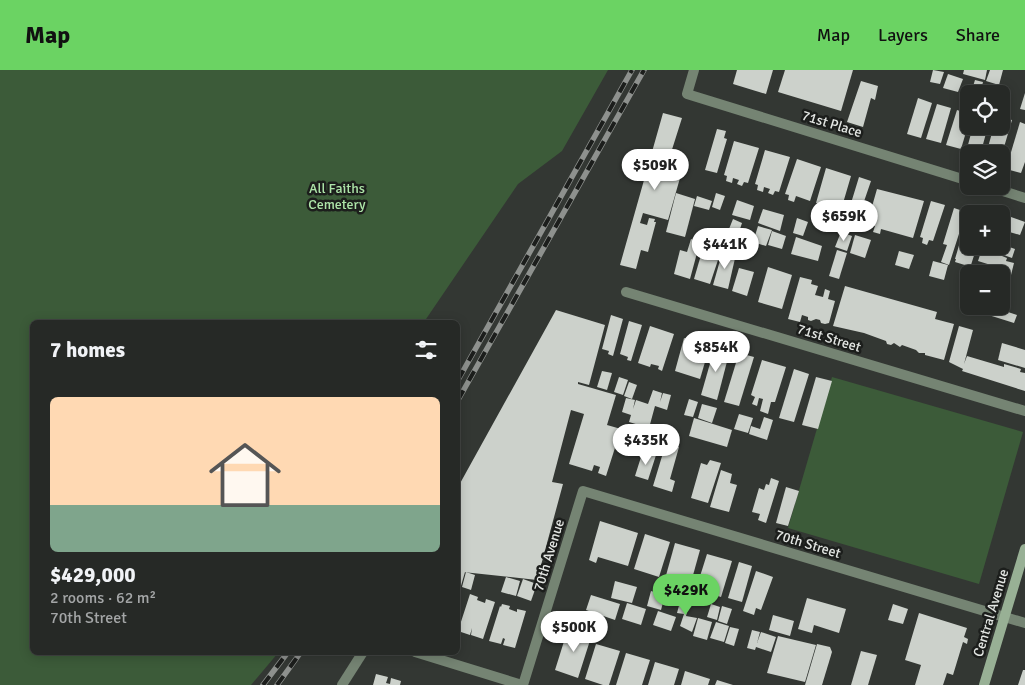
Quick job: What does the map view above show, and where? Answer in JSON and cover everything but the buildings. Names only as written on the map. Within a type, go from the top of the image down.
[{"type":"main road","name":"Central Avenue","points":[[984,685],[1025,549]]},
{"type":"street","name":"71st Place","points":[[694,70],[687,94],[960,178]]},
{"type":"street","points":[[1010,193],[1025,198]]},
{"type":"street","name":"71st Street","points":[[626,292],[1025,411]]},
{"type":"street","name":"70th Street","points":[[583,491],[1025,623]]},
{"type":"street","name":"70th Avenue","points":[[522,685],[583,491]]},
{"type":"street","points":[[342,685],[361,655]]},
{"type":"street","points":[[426,655],[522,685]]},
{"type":"green space","name":"All Faiths Cemetery","points":[[0,70],[608,70],[562,151],[518,184],[425,320],[30,320],[30,655],[276,655],[251,685],[0,685]]},
{"type":"green space","points":[[832,377],[1023,432],[979,584],[788,528]]},
{"type":"railway","points":[[460,376],[632,70]]},
{"type":"railway","points":[[460,396],[644,70]]},
{"type":"railway","points":[[263,685],[286,655]]},
{"type":"railway","points":[[277,685],[299,655]]}]
